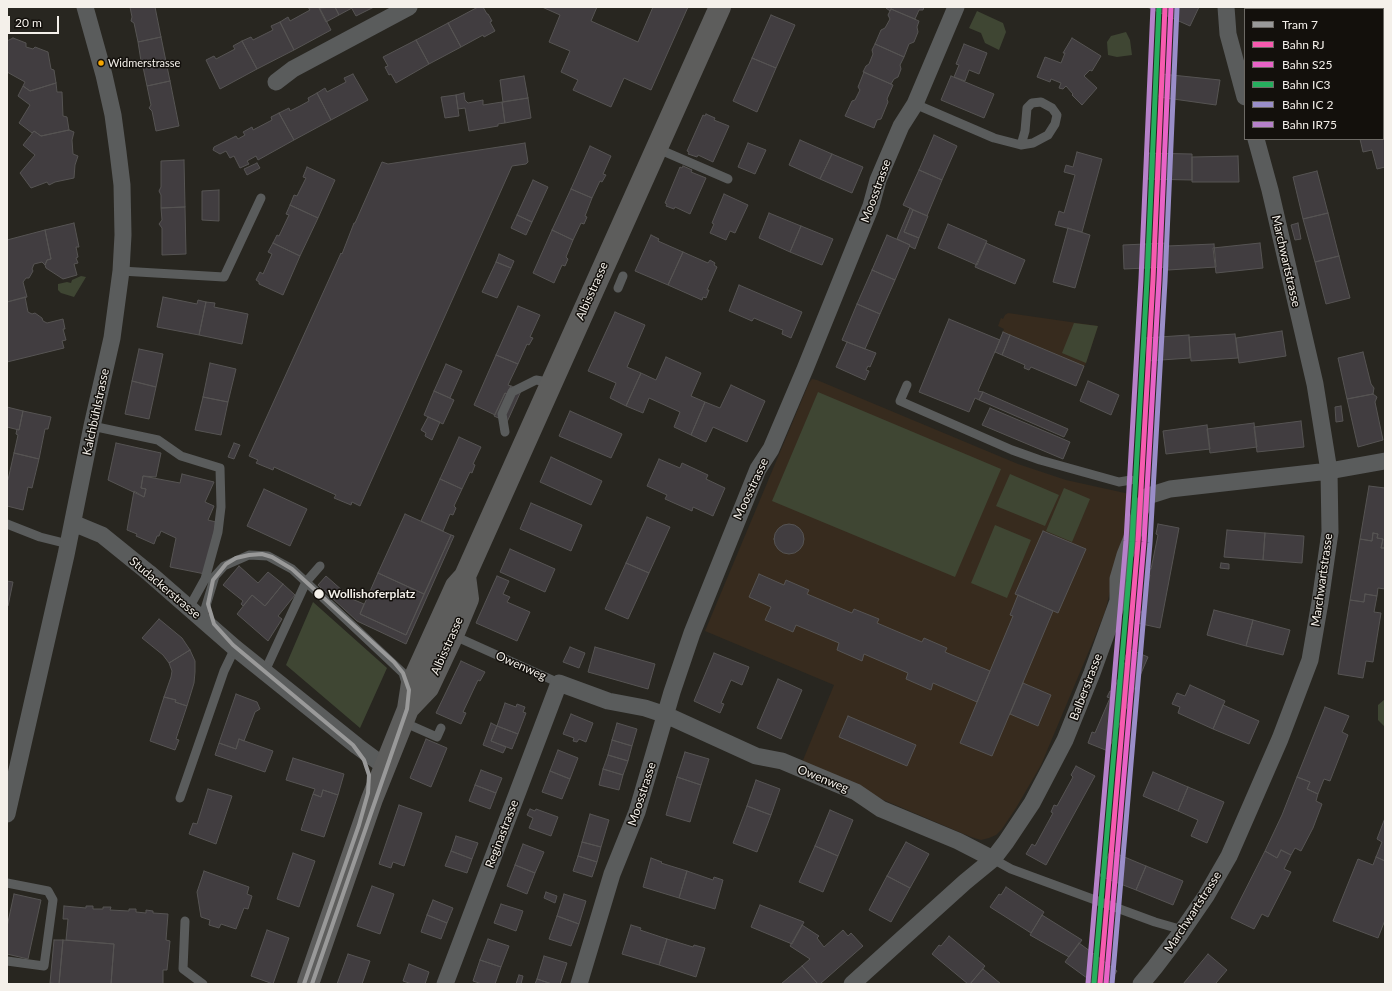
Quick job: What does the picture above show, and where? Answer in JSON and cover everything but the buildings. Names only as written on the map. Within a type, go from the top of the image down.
[{"type":"main road","name":"Albisstrasse","points":[[308,984],[384,766],[405,715],[412,683],[456,586],[465,576],[720,7]]},
{"type":"street","name":"Kalchbühlstrasse","points":[[7,814],[73,523],[92,426],[112,338],[121,271],[123,235],[122,185],[113,115],[104,75],[85,7]]},
{"type":"street","points":[[276,82],[293,69],[409,7]]},
{"type":"street","name":"Moosstrasse","points":[[579,984],[612,874],[637,812],[692,633],[758,469],[771,449],[805,368],[871,206],[878,180],[901,126],[915,104],[956,7]]},
{"type":"street","points":[[1226,7],[1228,34],[1244,94]]},
{"type":"street","name":"Marchwartstrasse","points":[[1141,984],[1183,930],[1206,896],[1229,856],[1280,739],[1310,660],[1330,532],[1329,471],[1315,384],[1270,190],[1256,140]]},
{"type":"street","points":[[1329,471],[1385,461]]},
{"type":"street","name":"Balberstrasse","points":[[852,984],[965,882],[993,859],[1032,803],[1065,740],[1092,673],[1118,601],[1118,579],[1125,555],[1136,530],[1140,511],[1148,496],[1170,489],[1329,471]]},
{"type":"street","name":"Studackerstrasse","points":[[73,523],[102,536],[149,573],[235,648],[384,766]]},
{"type":"street","name":"Owenweg","points":[[559,683],[608,701],[645,708],[666,715],[756,756],[782,761],[856,792],[880,809],[958,841],[993,859]]},
{"type":"street","name":"Reginastrasse","points":[[445,984],[559,683]]},
{"type":"lane","points":[[915,104],[994,138],[1021,145],[1033,143],[1048,135],[1055,124],[1057,115],[1052,108],[1041,102],[1032,103],[1027,108],[1025,131],[1021,145]]},
{"type":"lane","points":[[656,148],[728,179]]},
{"type":"lane","points":[[121,271],[224,277],[260,198]]},
{"type":"lane","points":[[618,288],[623,276]]},
{"type":"lane","points":[[505,432],[502,414],[512,392],[536,380],[550,385]]},
{"type":"lane","points":[[906,385],[900,401],[1012,450],[1040,460],[1119,482],[1131,480]]},
{"type":"lane","points":[[92,426],[158,440],[181,456],[220,468],[221,507],[218,532],[196,614]]},
{"type":"lane","points":[[7,524],[40,537],[68,544]]},
{"type":"lane","points":[[196,614],[216,576],[224,566],[249,554],[268,556],[292,569],[403,672],[409,690],[405,715],[437,737],[441,728]]},
{"type":"lane","points":[[265,671],[306,582],[320,566]]},
{"type":"lane","name":"Owenweg","points":[[459,638],[559,683]]},
{"type":"lane","points":[[180,798],[224,671],[235,648]]},
{"type":"lane","name":"Owenweg","points":[[993,859],[1011,869],[1155,922],[1183,930]]},
{"type":"lane","points":[[7,883],[48,891],[53,900],[44,966],[7,961]]},
{"type":"lane","points":[[185,921],[183,969],[203,984]]},
{"type":"shaded area","points":[[1008,313],[1098,326],[1086,363],[1076,386],[995,352],[1004,329],[998,326],[1001,318],[1003,319]]},
{"type":"shaded area","points":[[812,379],[1018,464],[1066,480],[1134,495],[1105,612],[1041,765],[1002,829],[996,835],[989,838],[981,840],[971,837],[801,765],[834,685],[705,631]]},
{"type":"green space","points":[[977,11],[1003,23],[1006,32],[999,50],[985,43],[981,33],[969,28]]},
{"type":"green space","points":[[1126,32],[1130,40],[1132,55],[1117,57],[1108,55],[1107,42],[1111,36]]},
{"type":"green space","points":[[81,276],[86,277],[74,297],[61,293],[58,290],[58,284],[67,282],[71,283],[72,280]]},
{"type":"green space","points":[[1074,323],[1098,326],[1086,363],[1062,353]]},
{"type":"green space","points":[[818,392],[1001,469],[955,577],[772,501]]},
{"type":"green space","points":[[1010,474],[1059,495],[1045,526],[996,506]]},
{"type":"green space","points":[[1064,488],[1090,499],[1072,542],[1046,531]]},
{"type":"green space","points":[[995,525],[1031,540],[1007,598],[971,583]]},
{"type":"green space","points":[[313,602],[387,668],[360,728],[286,665]]},
{"type":"green space","points":[[1385,699],[1385,727],[1378,720],[1378,705]]},
{"type":"tram line","name":"7","points":[[304,984],[359,825],[368,793],[369,775],[364,760],[353,745],[233,645],[214,624],[208,604],[213,580],[226,564],[236,558],[249,555],[262,554],[272,557],[292,569],[394,662],[403,673],[409,690],[407,709],[312,984]]},
{"type":"rail line","name":"IR75","points":[[1088,983],[1126,541],[1141,279],[1153,7]]},
{"type":"rail line","name":"IC3","points":[[1094,983],[1132,542],[1147,280],[1159,7]]},
{"type":"rail line","name":"RJ","points":[[1100,984],[1138,542],[1153,280],[1165,7]]},
{"type":"rail line","name":"S25","points":[[1106,984],[1144,542],[1159,280],[1171,7]]},
{"type":"transit line","points":[[1112,984],[1150,543],[1165,281],[1177,8]]},
{"type":"place","name":"Widmerstrasse","points":[[101,63]]},
{"type":"place","name":"Wollishoferplatz","points":[[319,594]]}]
